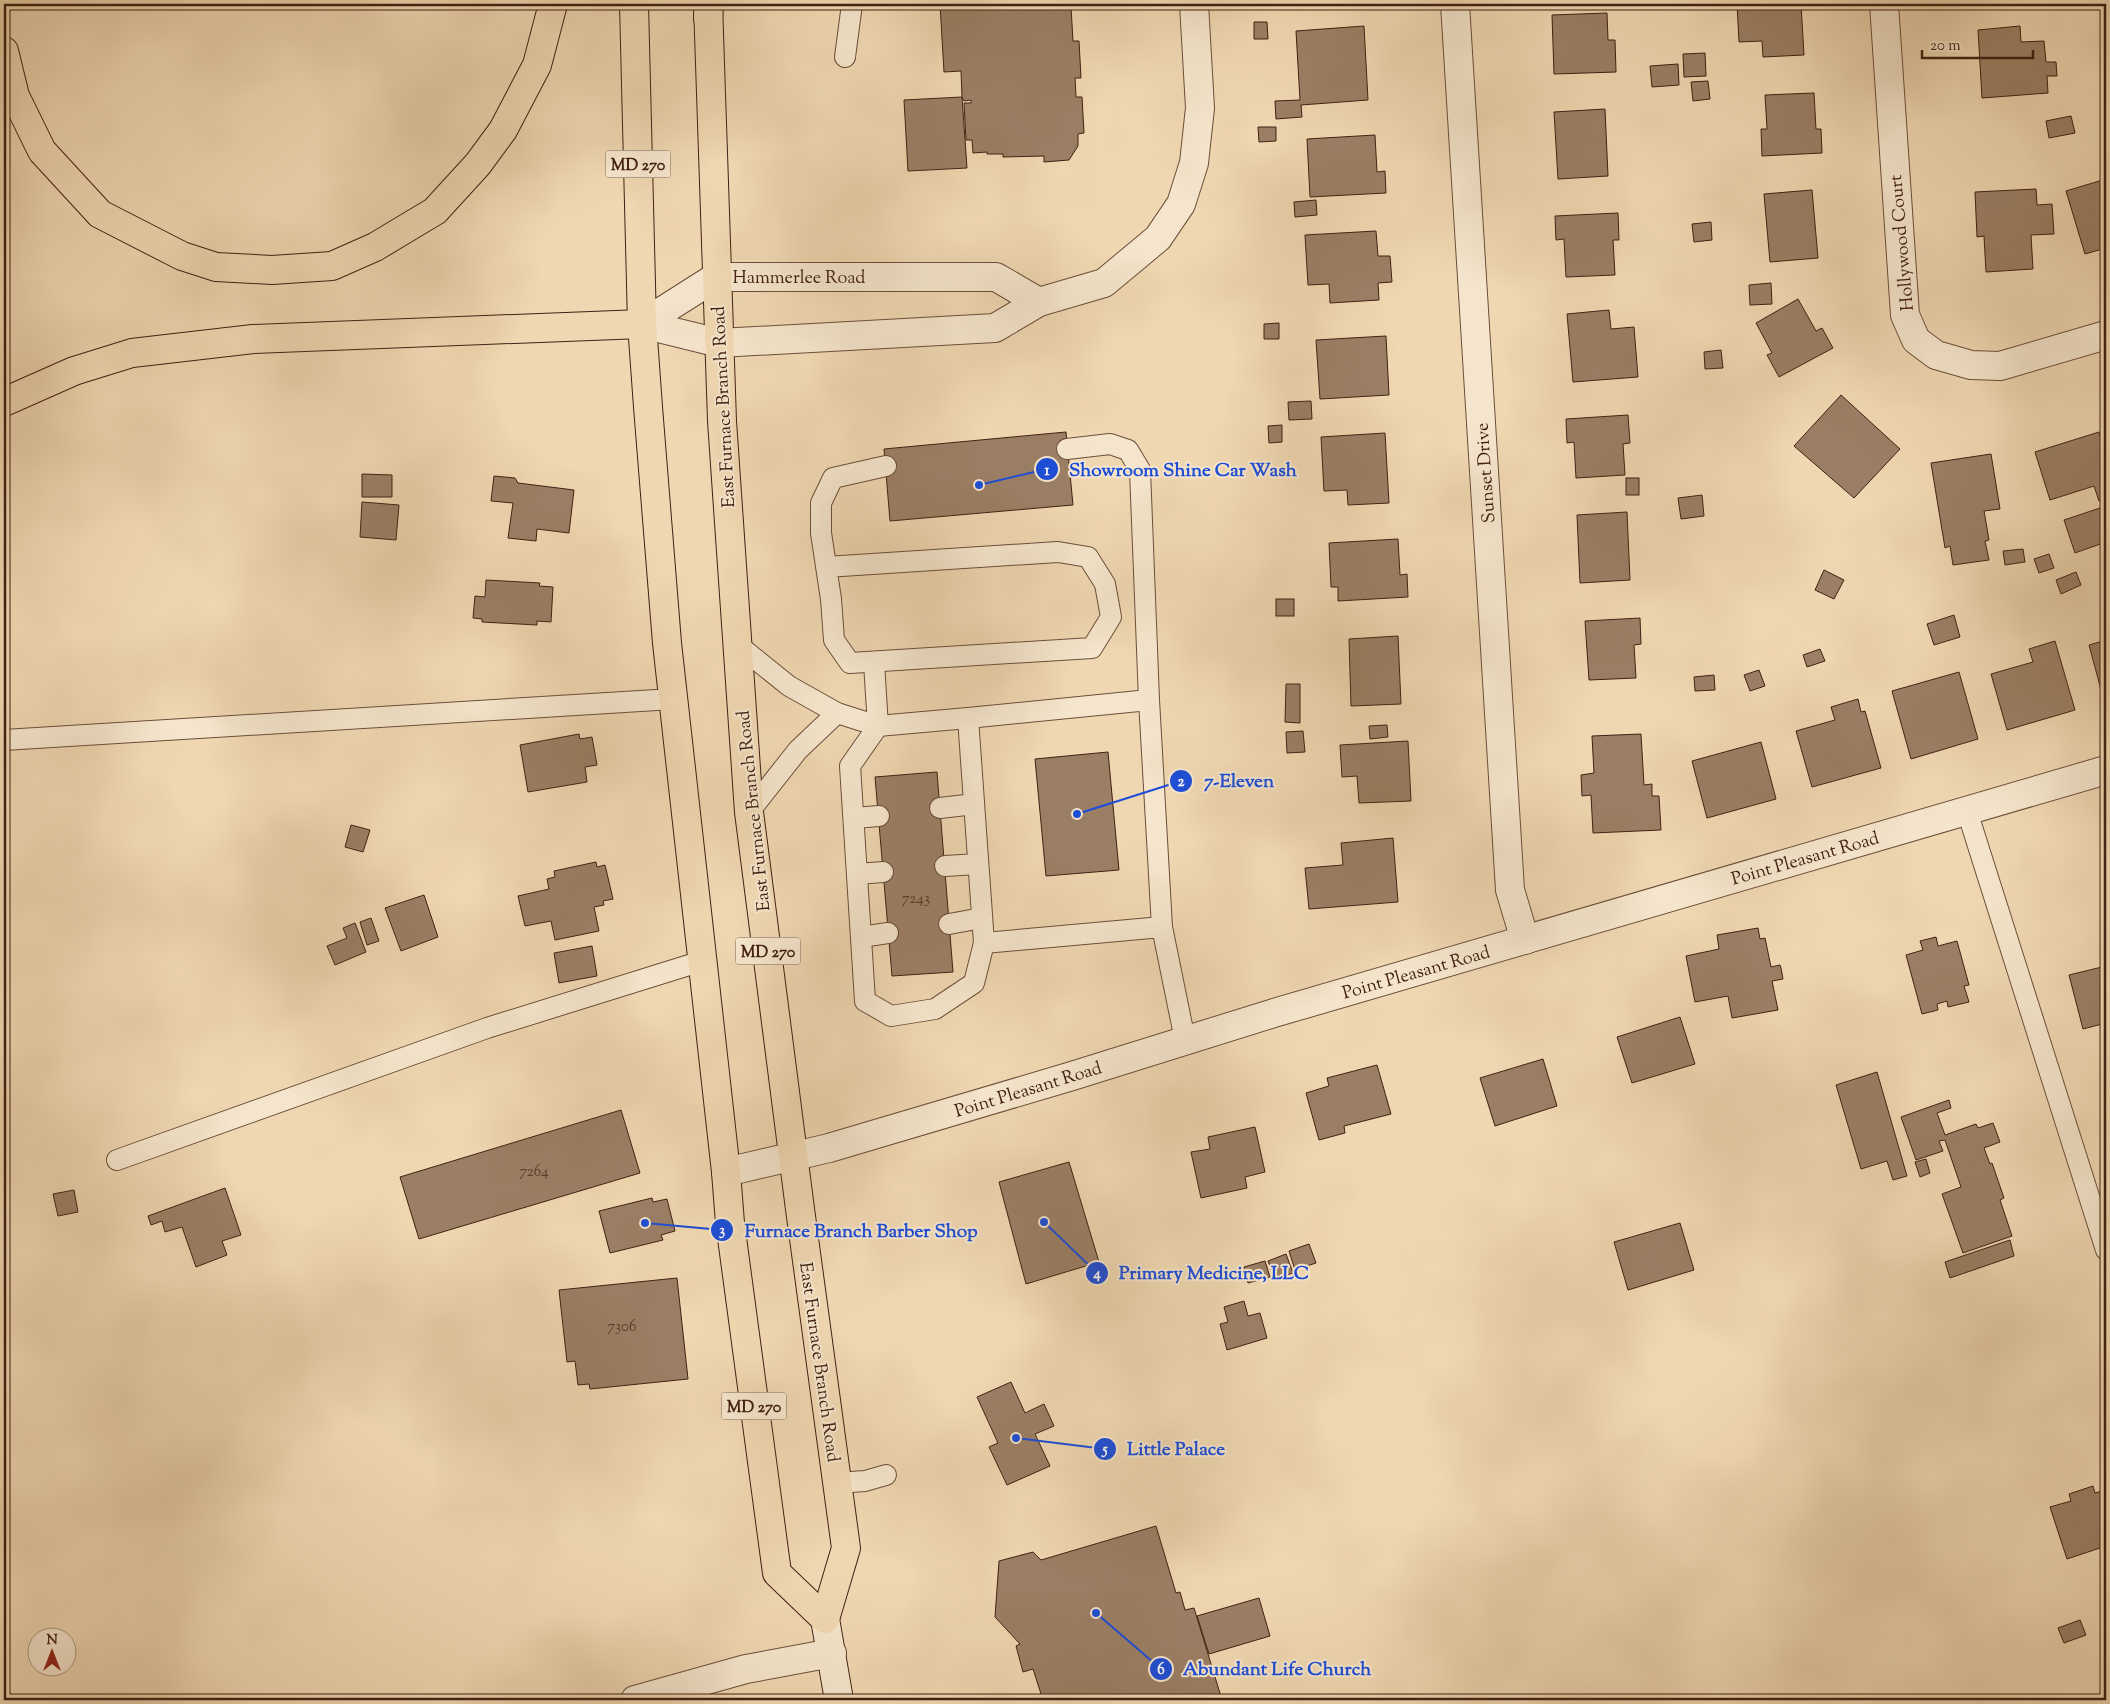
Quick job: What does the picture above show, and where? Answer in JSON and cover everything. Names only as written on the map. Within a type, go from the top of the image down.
[{"type":"main road","points":[[4,51],[15,96],[42,151],[100,214],[182,256],[216,267],[272,270],[332,266],[375,247],[435,211],[478,164],[503,130],[537,65],[552,4]]},
{"type":"main road","name":"MD 270","points":[[634,4],[642,324],[667,643],[726,1172],[730,1224],[777,1573],[825,1619]]},
{"type":"main road","name":"East Furnace Branch Road","points":[[708,9],[716,277],[723,431],[749,812],[846,1548],[825,1619]]},
{"type":"main road","points":[[4,402],[13,396],[74,371],[132,353],[253,339],[642,324]]},
{"type":"street","points":[[642,324],[719,343],[995,328],[1039,302],[1104,283],[1158,238],[1181,204],[1194,163],[1200,108],[1194,4]]},
{"type":"street","name":"Sunset Drive","points":[[1456,4],[1510,890],[1525,940]]},
{"type":"street","name":"Hollywood Court","points":[[1884,4],[1905,315],[1916,340],[1936,355],[1971,365],[2000,366],[2106,335]]},
{"type":"street","name":"Hammerlee Road","points":[[642,324],[716,277],[996,277],[1039,302]]},
{"type":"street","name":"Point Pleasant Road","points":[[726,1172],[885,1131],[1283,1010],[2106,770]]},
{"type":"street","name":"East Furnace Branch Road","points":[[825,1619],[839,1700]]},
{"type":"street","points":[[635,1700],[746,1669],[832,1653]]},
{"type":"lane","points":[[845,57],[852,4]]},
{"type":"lane","points":[[1068,449],[1110,444],[1128,450],[1140,470],[1149,700],[1162,927],[1185,1040]]},
{"type":"lane","points":[[826,567],[1058,552],[1088,557],[1105,584],[1111,617],[1092,648],[850,663],[834,640],[831,599],[826,567],[821,533],[821,503],[833,478],[886,466]]},
{"type":"lane","points":[[738,645],[789,686],[837,714],[878,726],[1149,700]]},
{"type":"lane","points":[[874,663],[878,726],[850,766],[865,1001],[891,1016],[935,1009],[974,983],[984,943],[968,718]]},
{"type":"lane","points":[[4,740],[673,699]]},
{"type":"lane","points":[[749,812],[798,750],[837,714]]},
{"type":"lane","points":[[940,808],[974,804]]},
{"type":"lane","points":[[1967,810],[2106,1250]]},
{"type":"lane","points":[[854,818],[878,816]]},
{"type":"lane","points":[[944,866],[978,864]]},
{"type":"lane","points":[[857,874],[883,872]]},
{"type":"lane","points":[[949,924],[982,918]]},
{"type":"lane","points":[[984,943],[1162,927]]},
{"type":"lane","points":[[861,937],[888,934]]},
{"type":"lane","points":[[117,1160],[487,1028],[702,961]]},
{"type":"lane","points":[[837,1483],[865,1481],[886,1475]]},
{"type":"building","points":[[940,4],[1077,4],[1077,6],[1071,7],[1073,41],[1079,41],[1081,78],[1075,78],[1076,97],[1082,97],[1084,133],[1078,134],[1078,146],[1069,160],[1044,162],[1044,156],[1003,157],[1003,154],[973,153],[972,140],[966,140],[964,103],[971,103],[971,100],[964,101],[962,97],[961,71],[944,72]]},
{"type":"building","points":[[1737,4],[1801,4],[1804,55],[1763,57],[1762,41],[1739,42]]},
{"type":"building","points":[[1607,13],[1608,40],[1615,40],[1616,72],[1554,74],[1552,15]]},
{"type":"building","points":[[1254,22],[1267,22],[1268,39],[1254,39]]},
{"type":"building","points":[[1364,26],[1368,100],[1301,105],[1302,117],[1276,119],[1275,101],[1300,100],[1296,31]]},
{"type":"building","points":[[2020,26],[2021,42],[2044,41],[2046,62],[2056,62],[2057,76],[2047,76],[2048,93],[1982,98],[1978,30]]},
{"type":"building","points":[[1705,53],[1706,76],[1684,77],[1683,54]]},
{"type":"building","points":[[1678,64],[1679,85],[1652,87],[1650,66]]},
{"type":"building","points":[[1708,81],[1710,99],[1693,101],[1691,82]]},
{"type":"building","points":[[1814,93],[1816,129],[1821,129],[1822,153],[1762,156],[1761,129],[1767,129],[1765,95]]},
{"type":"building","points":[[962,97],[967,168],[908,171],[904,100]]},
{"type":"building","points":[[1605,109],[1608,176],[1558,179],[1554,112]]},
{"type":"building","points":[[2071,116],[2075,133],[2049,138],[2046,121]]},
{"type":"building","points":[[1258,127],[1276,127],[1276,141],[1259,142]]},
{"type":"building","points":[[1375,135],[1377,172],[1385,171],[1386,193],[1310,197],[1307,139]]},
{"type":"building","points":[[2106,179],[2106,248],[2085,254],[2066,191]]},
{"type":"building","points":[[2036,189],[2037,205],[2052,204],[2054,234],[2031,235],[2033,269],[1986,272],[1984,236],[1977,237],[1975,192]]},
{"type":"building","points":[[1812,190],[1818,258],[1770,262],[1764,194]]},
{"type":"building","points":[[1316,200],[1317,215],[1295,217],[1294,202]]},
{"type":"building","points":[[1618,213],[1619,240],[1613,240],[1615,275],[1566,277],[1564,239],[1556,240],[1555,216]]},
{"type":"building","points":[[1711,222],[1712,240],[1694,242],[1692,224]]},
{"type":"building","points":[[1376,231],[1378,256],[1390,256],[1392,282],[1378,283],[1379,300],[1330,303],[1329,284],[1308,285],[1305,235]]},
{"type":"building","points":[[1771,283],[1772,304],[1750,305],[1749,285]]},
{"type":"building","points":[[1798,299],[1816,331],[1822,328],[1833,348],[1779,377],[1767,355],[1772,353],[1756,323]]},
{"type":"building","points":[[1609,310],[1611,329],[1634,327],[1638,377],[1573,382],[1567,314]]},
{"type":"building","points":[[1279,323],[1279,339],[1264,339],[1264,324]]},
{"type":"building","points":[[1386,336],[1389,395],[1320,399],[1316,340]]},
{"type":"building","points":[[1721,350],[1723,368],[1705,369],[1704,352]]},
{"type":"building","points":[[1841,395],[1900,449],[1854,498],[1794,446]]},
{"type":"building","points":[[1311,401],[1312,419],[1289,420],[1288,402]]},
{"type":"building","points":[[1628,415],[1630,443],[1623,444],[1625,475],[1576,478],[1574,442],[1567,443],[1566,419]]},
{"type":"building","points":[[1282,425],[1282,442],[1269,443],[1268,426]]},
{"type":"building","points":[[1066,432],[1073,505],[890,521],[884,449]]},
{"type":"building","points":[[2099,432],[2106,454],[2106,498],[2099,501],[2094,486],[2050,500],[2035,452]]},
{"type":"building","points":[[1385,433],[1389,503],[1348,505],[1347,490],[1324,491],[1321,437]]},
{"type":"building","points":[[1991,454],[2000,509],[1984,511],[1989,540],[1985,541],[1989,560],[1953,565],[1950,546],[1945,548],[1931,463]]},
{"type":"building","points":[[362,474],[392,475],[392,497],[362,497]]},
{"type":"building","points":[[494,476],[515,478],[518,483],[574,490],[569,533],[537,529],[536,541],[508,538],[513,503],[491,501]]},
{"type":"building","points":[[1626,478],[1639,478],[1639,495],[1626,495]]},
{"type":"building","points":[[1702,495],[1704,516],[1681,519],[1678,498]]},
{"type":"building","points":[[362,502],[399,505],[396,540],[360,537]]},
{"type":"building","points":[[2106,506],[2106,542],[2075,553],[2064,520]]},
{"type":"building","points":[[1627,512],[1630,580],[1580,583],[1577,515]]},
{"type":"building","points":[[1398,539],[1400,575],[1407,574],[1408,597],[1338,601],[1338,587],[1331,587],[1329,543]]},
{"type":"building","points":[[2023,549],[2025,562],[2005,565],[2003,551]]},
{"type":"building","points":[[2049,554],[2054,568],[2039,573],[2034,559]]},
{"type":"building","points":[[1824,570],[1844,580],[1834,599],[1815,590]]},
{"type":"building","points":[[2076,572],[2081,585],[2061,594],[2056,580]]},
{"type":"building","points":[[486,580],[540,583],[539,586],[553,587],[551,622],[537,621],[537,625],[482,622],[482,619],[473,618],[475,596],[485,597]]},
{"type":"building","points":[[1276,599],[1294,599],[1294,616],[1276,616]]},
{"type":"building","points":[[1954,615],[1960,637],[1934,645],[1927,624]]},
{"type":"building","points":[[1640,618],[1641,644],[1634,645],[1636,678],[1589,680],[1585,621]]},
{"type":"building","points":[[1398,636],[1401,704],[1351,706],[1349,639]]},
{"type":"building","points":[[2106,640],[2106,700],[2104,701],[2089,645]]},
{"type":"building","points":[[2055,641],[2075,710],[2007,730],[1991,674],[2033,662],[2029,649]]},
{"type":"building","points":[[1820,649],[1825,661],[1807,667],[1803,655]]},
{"type":"building","points":[[1759,670],[1765,686],[1750,691],[1744,675]]},
{"type":"building","points":[[1959,672],[1978,739],[1911,759],[1892,691]]},
{"type":"building","points":[[1714,675],[1715,690],[1695,691],[1694,677]]},
{"type":"building","points":[[1286,684],[1300,684],[1300,723],[1285,722]]},
{"type":"building","points":[[1858,699],[1861,712],[1865,711],[1881,768],[1812,787],[1796,731],[1835,720],[1831,707]]},
{"type":"building","points":[[1387,725],[1388,737],[1370,739],[1369,726]]},
{"type":"building","points":[[1303,731],[1305,752],[1287,753],[1286,732]]},
{"type":"building","points":[[579,734],[580,739],[592,737],[597,765],[585,767],[587,782],[528,792],[520,745]]},
{"type":"building","points":[[1641,734],[1644,785],[1652,784],[1652,796],[1659,796],[1661,830],[1593,833],[1591,795],[1582,796],[1581,775],[1594,773],[1592,736]]},
{"type":"building","points":[[1408,741],[1411,801],[1359,803],[1357,776],[1342,777],[1340,745]]},
{"type":"building","points":[[1761,742],[1776,799],[1707,818],[1692,761]]},
{"type":"building","points":[[1108,752],[1119,870],[1046,876],[1035,759]]},
{"type":"building","points":[[937,772],[953,972],[892,976],[875,777]]},
{"type":"building","points":[[351,825],[370,830],[363,852],[345,847]]},
{"type":"building","points":[[1393,838],[1398,902],[1309,909],[1305,868],[1343,865],[1341,843]]},
{"type":"building","points":[[596,862],[597,867],[605,865],[613,899],[603,901],[604,905],[594,907],[599,931],[555,940],[551,921],[525,926],[518,896],[549,889],[547,879],[555,877],[554,871]]},
{"type":"building","points":[[424,895],[438,937],[401,951],[385,908]]},
{"type":"building","points":[[371,918],[379,941],[367,945],[360,922]]},
{"type":"building","points":[[355,923],[366,952],[335,965],[327,946],[347,938],[343,928]]},
{"type":"building","points":[[1758,928],[1760,939],[1765,938],[1771,967],[1780,965],[1781,968],[1783,979],[1772,981],[1778,1010],[1732,1018],[1728,996],[1695,1002],[1686,956],[1719,949],[1717,935]]},
{"type":"building","points":[[1936,937],[1938,946],[1957,941],[1969,985],[1964,986],[1969,1002],[1948,1007],[1947,1001],[1937,1004],[1938,1010],[1922,1014],[1906,955],[1923,950],[1920,941]]},
{"type":"building","points":[[592,946],[597,976],[559,983],[554,953]]},
{"type":"building","points":[[2106,966],[2106,1023],[2083,1029],[2069,975]]},
{"type":"building","points":[[1680,1017],[1695,1064],[1632,1083],[1617,1037]]},
{"type":"building","points":[[1543,1059],[1557,1106],[1495,1126],[1480,1078]]},
{"type":"building","points":[[1377,1065],[1391,1114],[1344,1126],[1345,1133],[1319,1140],[1306,1093],[1329,1086],[1327,1078]]},
{"type":"building","points":[[1877,1072],[1907,1176],[1893,1180],[1887,1161],[1861,1169],[1836,1085]]},
{"type":"building","points":[[1949,1100],[1951,1108],[1937,1113],[1945,1135],[1976,1124],[1978,1128],[1993,1123],[2000,1142],[1984,1148],[1990,1164],[1992,1163],[2004,1198],[2000,1200],[2012,1236],[1963,1253],[1942,1194],[1961,1187],[1945,1140],[1939,1141],[1943,1151],[1916,1160],[1901,1117]]},
{"type":"building","points":[[621,1110],[640,1173],[419,1239],[400,1177]]},
{"type":"building","points":[[1255,1127],[1265,1172],[1245,1177],[1247,1188],[1201,1198],[1191,1152],[1210,1149],[1208,1137]]},
{"type":"building","points":[[1926,1159],[1930,1173],[1920,1177],[1915,1162]]},
{"type":"building","points":[[1069,1162],[1099,1262],[1026,1284],[999,1182]]},
{"type":"building","points":[[225,1188],[241,1235],[222,1241],[227,1255],[196,1267],[182,1227],[165,1232],[162,1221],[151,1225],[148,1216]]},
{"type":"building","points":[[74,1190],[78,1212],[58,1216],[53,1194]]},
{"type":"building","points":[[652,1198],[653,1202],[667,1199],[675,1231],[661,1235],[663,1240],[610,1253],[599,1211]]},
{"type":"building","points":[[1680,1223],[1694,1270],[1628,1290],[1614,1242]]},
{"type":"building","points":[[2010,1240],[2014,1256],[1950,1278],[1945,1262]]},
{"type":"building","points":[[1309,1244],[1316,1263],[1295,1270],[1289,1251]]},
{"type":"building","points":[[1286,1254],[1293,1273],[1275,1279],[1268,1261]]},
{"type":"building","points":[[1265,1261],[1270,1277],[1248,1283],[1244,1267]]},
{"type":"building","points":[[677,1278],[688,1379],[590,1389],[589,1384],[578,1385],[575,1361],[567,1362],[559,1290]]},
{"type":"building","points":[[1244,1301],[1248,1316],[1260,1313],[1267,1338],[1227,1350],[1220,1324],[1228,1322],[1224,1307]]},
{"type":"building","points":[[1011,1382],[1025,1413],[1044,1404],[1054,1426],[1035,1434],[1050,1466],[1007,1485],[989,1447],[998,1443],[977,1397]]},
{"type":"building","points":[[2093,1486],[2095,1493],[2106,1490],[2106,1546],[2067,1559],[2050,1507],[2071,1501],[2069,1494]]},
{"type":"building","points":[[1156,1526],[1176,1593],[1180,1592],[1185,1610],[1194,1608],[1222,1700],[1043,1700],[1033,1669],[1023,1672],[1016,1646],[1020,1644],[995,1617],[999,1561],[1033,1552],[1041,1560]]},
{"type":"building","points":[[1259,1598],[1270,1636],[1209,1654],[1197,1616]]},
{"type":"building","points":[[2080,1620],[2086,1635],[2064,1643],[2058,1628]]},
{"type":"place","name":"Showroom Shine Car Wash","points":[[979,485]]},
{"type":"place","name":"7-Eleven","points":[[1077,814]]},
{"type":"place","name":"Primary Medicine, LLC","points":[[1044,1222]]},
{"type":"place","name":"Furnace Branch Barber Shop","points":[[645,1223]]},
{"type":"place","name":"Little Palace","points":[[1016,1438]]},
{"type":"place","name":"Abundant Life Church","points":[[1096,1613]]}]
